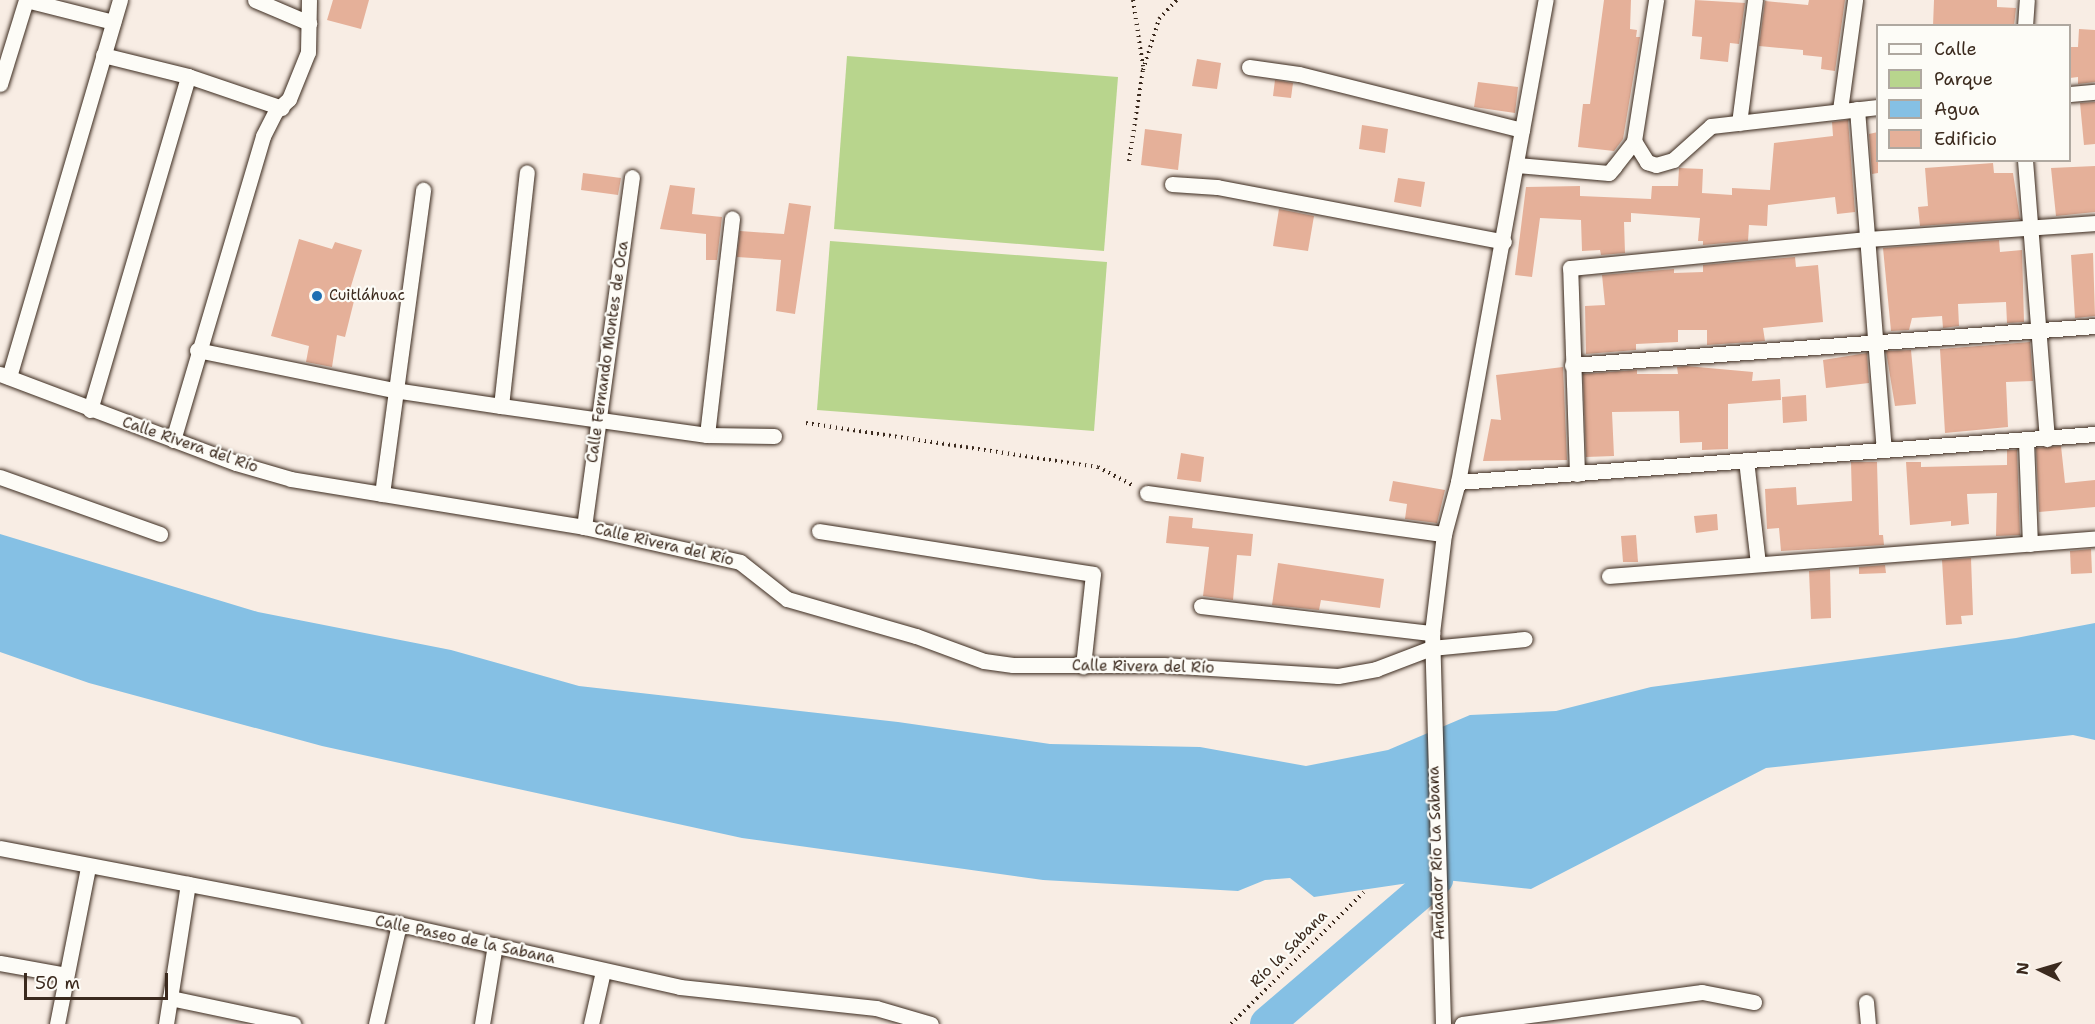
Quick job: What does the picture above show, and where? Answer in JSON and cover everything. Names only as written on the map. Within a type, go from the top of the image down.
[{"type":"street","points":[[0,84],[26,0],[113,22]]},
{"type":"street","points":[[4,376],[120,0]]},
{"type":"street","points":[[255,0],[309,23]]},
{"type":"street","points":[[173,440],[197,350],[263,136],[275,112],[282,108],[308,52],[309,0]]},
{"type":"street","name":"Andador Río La Sabana","points":[[1443,1024],[1431,682],[1432,641],[1444,534],[1458,482],[1504,242],[1546,0]]},
{"type":"street","points":[[1517,165],[1609,173],[1634,141],[1656,0]]},
{"type":"street","points":[[1738,123],[1755,0]]},
{"type":"street","points":[[1840,110],[1855,0]]},
{"type":"street","points":[[2025,24],[2026,0]]},
{"type":"street","points":[[103,55],[188,76],[282,108]]},
{"type":"street","points":[[1250,67],[1299,74],[1522,130]]},
{"type":"street","points":[[90,410],[188,76]]},
{"type":"street","points":[[2071,94],[2095,92]]},
{"type":"street","points":[[1634,141],[1647,162],[1656,165],[1673,160],[1711,126],[1876,107]]},
{"type":"street","points":[[1857,109],[1884,449]]},
{"type":"street","points":[[2025,162],[2028,228],[2047,439]]},
{"type":"street","points":[[501,406],[527,172]]},
{"type":"street","name":"Calle Fernando Montes de Oca","points":[[584,527],[632,177]]},
{"type":"street","points":[[1172,184],[1217,187],[1504,242]]},
{"type":"street","points":[[382,494],[394,390],[423,190]]},
{"type":"street","points":[[707,435],[732,218]]},
{"type":"street","points":[[1577,474],[1570,268],[1868,239],[2095,223]]},
{"type":"street","points":[[1572,365],[2095,326]]},
{"type":"street","points":[[197,350],[394,390],[501,406],[707,435],[774,436]]},
{"type":"street","name":"Calle Rivera del Río","points":[[4,376],[173,440],[291,479],[584,527],[740,562],[787,599],[834,616],[916,636],[984,661],[1083,666],[1163,665],[1338,676],[1376,669],[1432,641]]},
{"type":"street","points":[[1458,482],[2095,434]]},
{"type":"street","points":[[2026,441],[2030,544]]},
{"type":"street","points":[[1746,460],[1758,563]]},
{"type":"street","points":[[0,477],[160,534]]},
{"type":"street","points":[[1147,493],[1444,534]]},
{"type":"street","points":[[819,531],[1093,574],[1083,666]]},
{"type":"street","points":[[1609,576],[2095,539]]},
{"type":"street","points":[[1201,606],[1432,641],[1525,639]]},
{"type":"street","name":"Calle Paseo de la Sabana","points":[[0,848],[88,867],[399,924],[690,989],[876,1008],[931,1024]]},
{"type":"street","points":[[57,1024],[88,867]]},
{"type":"street","points":[[166,1024],[188,884]]},
{"type":"street","points":[[376,1024],[399,924]]},
{"type":"street","points":[[482,1024],[495,945]]},
{"type":"street","points":[[0,963],[66,975]]},
{"type":"street","points":[[591,1024],[603,971]]},
{"type":"street","points":[[1462,1024],[1702,992],[1754,1002]]},
{"type":"street","points":[[170,998],[292,1024]]},
{"type":"street","points":[[1866,1002],[1868,1024]]},
{"type":"path","points":[[1133,0],[1143,70]]},
{"type":"path","points":[[1129,161],[1143,70],[1159,19],[1177,0]]},
{"type":"path","points":[[806,423],[1098,467],[1147,493]]},
{"type":"path","name":"Río la Sabana","points":[[1231,1024],[1364,892]]},
{"type":"green space","points":[[847,56],[1118,77],[1104,251],[834,229]]},
{"type":"green space","points":[[830,241],[1107,262],[1094,431],[817,410]]},
{"type":"water","points":[[0,534],[258,612],[451,650],[579,686],[898,722],[1050,744],[1200,747],[1306,766],[1388,750],[1470,715],[1556,711],[1651,687],[2016,638],[2095,623],[2095,740],[2073,735],[1766,768],[1531,889],[1436,879],[1314,897],[1290,878],[1265,880],[1238,891],[1043,880],[742,838],[322,746],[89,683],[0,652]]},
{"type":"building","points":[[333,0],[369,0],[361,29],[327,20]]},
{"type":"building","points":[[1604,0],[1631,0],[1630,29],[1637,30],[1636,37],[1640,37],[1623,139],[1614,151],[1578,147],[1583,104],[1590,104]]},
{"type":"building","points":[[1695,0],[1745,3],[1739,44],[1730,43],[1728,62],[1700,59],[1702,37],[1692,36]]},
{"type":"building","points":[[1809,0],[1845,0],[1835,71],[1821,69],[1822,57],[1803,55],[1803,50],[1759,46],[1765,1],[1808,5]]},
{"type":"building","points":[[1934,0],[1997,0],[1997,7],[2016,8],[2014,24],[1933,24]]},
{"type":"building","points":[[2079,29],[2095,30],[2095,82],[2078,84],[2078,77],[2071,78],[2071,47],[2078,47]]},
{"type":"building","points":[[1197,59],[1221,63],[1217,89],[1192,86]]},
{"type":"building","points":[[1275,80],[1293,83],[1291,98],[1273,96]]},
{"type":"building","points":[[1478,82],[1518,87],[1515,113],[1474,107]]},
{"type":"building","points":[[2095,102],[2095,144],[2084,145],[2080,103]]},
{"type":"building","points":[[1848,120],[1855,212],[1837,214],[1835,197],[1768,205],[1767,226],[1749,225],[1748,241],[1703,245],[1703,241],[1698,241],[1700,218],[1631,213],[1631,222],[1624,222],[1625,253],[1601,255],[1600,250],[1582,251],[1581,220],[1540,218],[1532,277],[1515,275],[1526,187],[1580,186],[1580,196],[1651,199],[1652,186],[1678,186],[1679,168],[1703,169],[1702,193],[1732,195],[1732,188],[1770,190],[1774,143],[1833,136],[1832,122]]},
{"type":"building","points":[[1362,125],[1388,129],[1385,153],[1359,149]]},
{"type":"building","points":[[1145,129],[1182,134],[1178,170],[1141,165]]},
{"type":"building","points":[[1876,132],[1878,173],[1872,174],[1869,134]]},
{"type":"building","points":[[1993,163],[1994,173],[2013,173],[2020,219],[1920,226],[1918,207],[1928,206],[1925,168]]},
{"type":"building","points":[[2095,166],[2095,212],[2056,216],[2051,168]]},
{"type":"building","points":[[583,173],[621,178],[618,195],[581,190]]},
{"type":"building","points":[[1398,178],[1425,182],[1421,207],[1394,202]]},
{"type":"building","points":[[670,185],[695,188],[692,214],[722,217],[717,260],[706,260],[706,234],[660,229]]},
{"type":"building","points":[[789,203],[811,206],[795,314],[776,311],[781,260],[737,257],[740,231],[784,234]]},
{"type":"building","points":[[1279,209],[1314,216],[1308,251],[1273,246]]},
{"type":"building","name":"Cuitláhuac","points":[[299,239],[332,249],[335,242],[362,250],[348,296],[355,297],[345,337],[337,335],[332,367],[306,362],[309,346],[271,336]]},
{"type":"building","points":[[1999,240],[2000,252],[2022,250],[2024,322],[2007,323],[2006,302],[1958,304],[1959,326],[1943,328],[1942,316],[1912,318],[1909,330],[1891,331],[1883,248]]},
{"type":"building","points":[[2093,253],[2095,316],[2075,318],[2071,255]]},
{"type":"building","points":[[1795,257],[1796,267],[1818,265],[1823,322],[1763,328],[1765,341],[1707,345],[1707,330],[1678,330],[1678,342],[1636,344],[1636,350],[1586,354],[1585,306],[1605,305],[1602,275],[1674,269],[1674,273],[1703,272],[1703,265]]},
{"type":"building","points":[[2030,342],[2033,381],[2006,382],[2008,427],[1945,433],[1940,349]]},
{"type":"building","points":[[1911,350],[1916,404],[1895,406],[1886,351]]},
{"type":"building","points":[[1867,353],[1869,383],[1826,388],[1823,360]]},
{"type":"building","points":[[1563,367],[1567,460],[1483,461],[1491,419],[1501,420],[1496,375]]},
{"type":"building","points":[[1677,367],[1753,372],[1752,381],[1780,379],[1781,400],[1728,404],[1728,449],[1702,450],[1702,442],[1680,443],[1679,411],[1612,412],[1614,456],[1586,457],[1583,374],[1637,370],[1637,374],[1678,374]]},
{"type":"building","points":[[1806,395],[1807,421],[1783,423],[1782,397]]},
{"type":"building","points":[[2061,446],[2065,483],[2095,480],[2095,507],[2039,512],[2036,448]]},
{"type":"building","points":[[2007,450],[2017,450],[2020,535],[1996,536],[1997,493],[1967,494],[1969,524],[1951,526],[1951,521],[1910,525],[1906,462],[1921,462],[1921,467],[2007,465]]},
{"type":"building","points":[[1181,453],[1204,457],[1201,482],[1177,479]]},
{"type":"building","points":[[1851,462],[1877,462],[1879,535],[1883,535],[1884,545],[1781,551],[1779,528],[1767,529],[1765,489],[1796,487],[1797,505],[1852,501]]},
{"type":"building","points":[[1393,481],[1445,490],[1437,523],[1405,519],[1407,504],[1389,501]]},
{"type":"building","points":[[1717,514],[1718,530],[1696,533],[1694,516]]},
{"type":"building","points":[[1169,516],[1193,518],[1192,528],[1253,534],[1251,556],[1237,555],[1233,600],[1203,596],[1209,547],[1166,543]]},
{"type":"building","points":[[1636,535],[1638,562],[1623,562],[1621,536]]},
{"type":"building","points":[[2091,549],[2092,573],[2071,574],[2070,551]]},
{"type":"building","points":[[1971,558],[1973,615],[1961,616],[1962,624],[1946,625],[1942,560]]},
{"type":"building","points":[[1278,563],[1384,579],[1380,608],[1321,600],[1319,610],[1272,605]]},
{"type":"building","points":[[1885,565],[1886,573],[1859,574],[1859,567]]},
{"type":"building","points":[[1830,569],[1831,618],[1811,619],[1809,571]]},
{"type":"waterway","points":[[1267,1024],[1436,879]]},
{"type":"place","name":"Cuitláhuac","points":[[317,296]]}]
